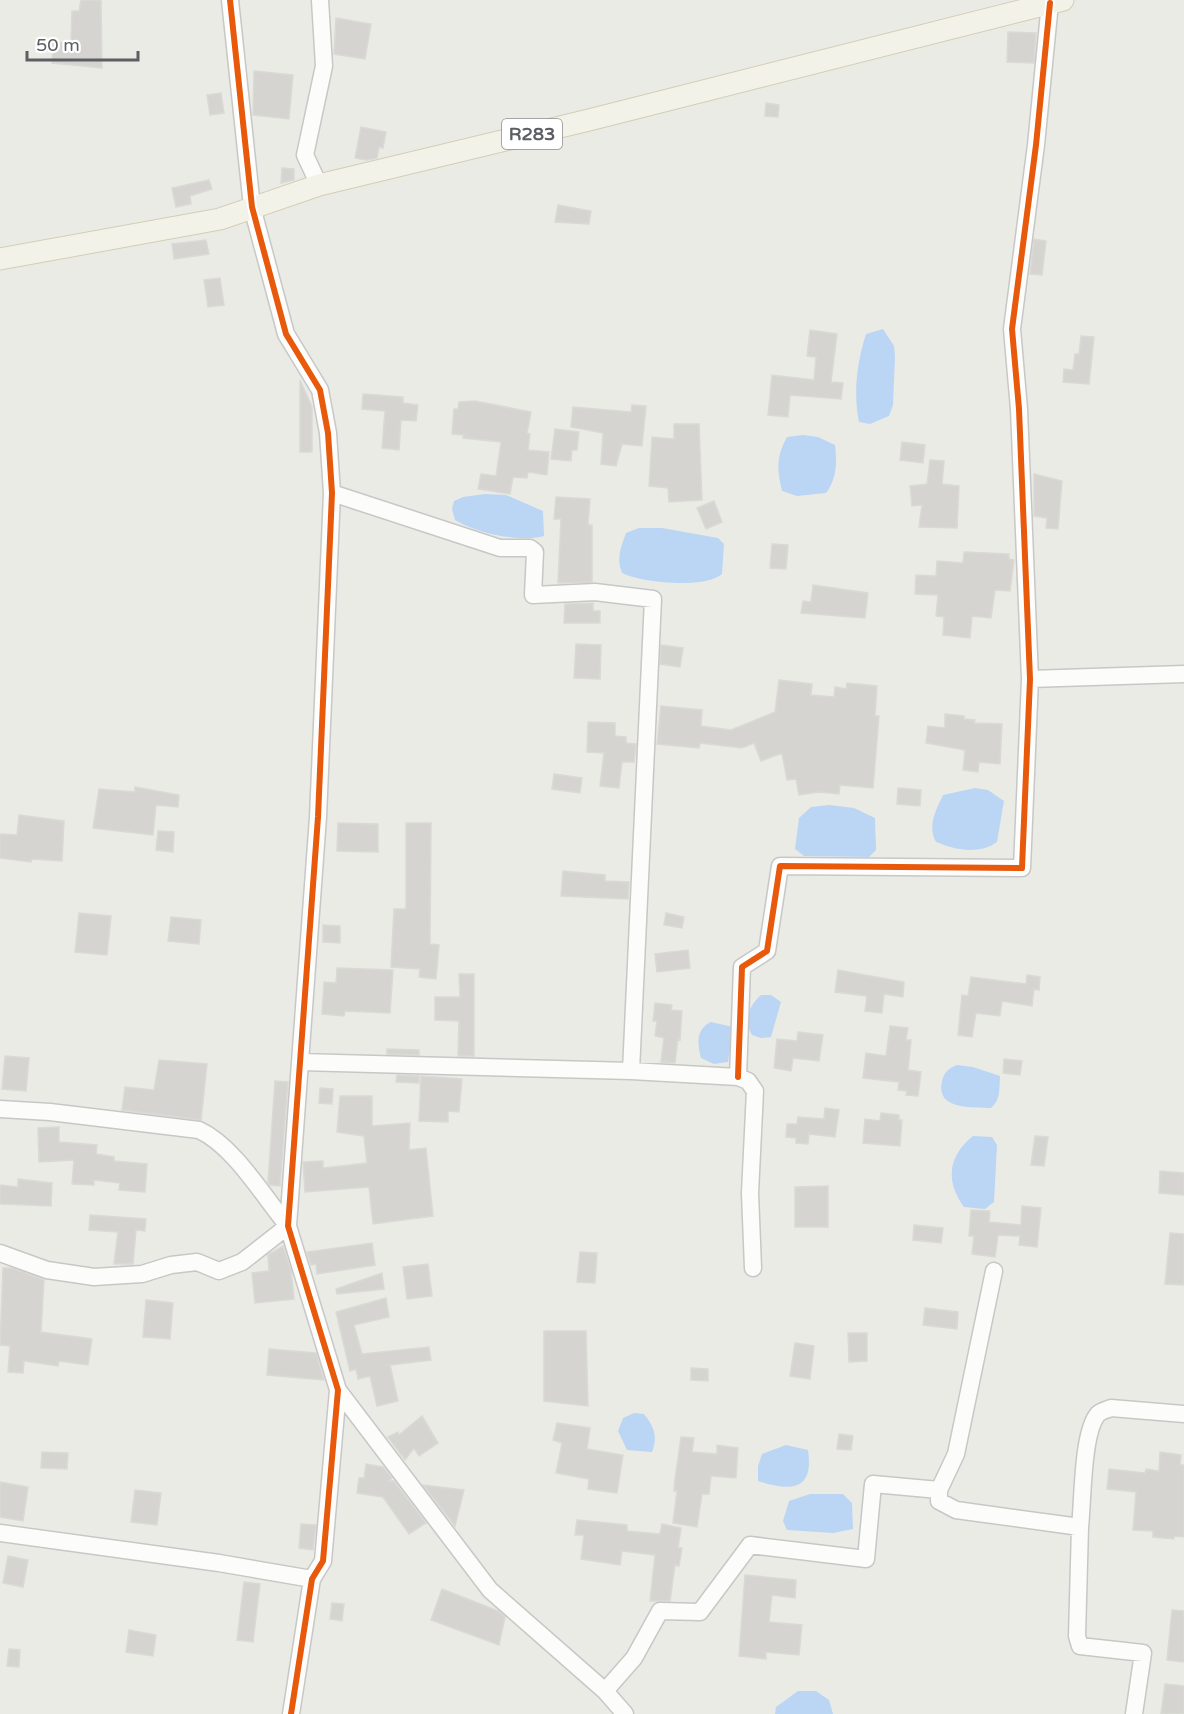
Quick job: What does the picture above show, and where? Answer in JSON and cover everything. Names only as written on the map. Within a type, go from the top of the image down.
[{"type":"main road","name":"R283","points":[[0,259],[220,219],[319,185],[590,120],[1056,2]]},
{"type":"street","points":[[230,0],[252,207],[286,334],[320,390],[328,433],[332,493],[318,817],[288,1226],[338,1390],[490,1590],[605,1691],[625,1714]]},
{"type":"street","points":[[319,185],[305,155],[324,66],[320,0]]},
{"type":"street","points":[[738,1077],[741,967],[767,951],[780,866],[1022,868],[1029,679],[1019,409],[1012,329],[1056,2]]},
{"type":"street","points":[[332,493],[500,548],[530,548],[535,552],[533,595],[595,592],[653,599],[631,1071]]},
{"type":"street","points":[[1029,679],[1184,674]]},
{"type":"street","points":[[300,1062],[631,1071],[738,1077],[748,1081],[755,1091],[750,1193],[753,1268]]},
{"type":"street","points":[[0,1109],[50,1112],[199,1130],[212,1136],[230,1153],[288,1226]]},
{"type":"street","points":[[0,1253],[47,1270],[94,1277],[142,1274],[197,1262],[219,1271],[242,1262],[288,1226]]},
{"type":"street","points":[[994,1271],[956,1454],[939,1490],[939,1501],[956,1510],[1080,1527]]},
{"type":"street","points":[[291,1714],[312,1579],[323,1561],[338,1390]]},
{"type":"street","points":[[1134,1714],[1143,1653],[1080,1646],[1077,1636],[1080,1527],[1088,1440],[1094,1421],[1100,1412],[1111,1408],[1184,1414]]},
{"type":"street","points":[[605,1691],[634,1658],[660,1611],[700,1612],[750,1545],[866,1559],[873,1484],[939,1490]]},
{"type":"street","points":[[0,1533],[219,1563],[312,1579]]},
{"type":"water","points":[[883,329],[894,346],[893,405],[889,416],[870,424],[859,422],[856,389],[863,345],[866,334]]},
{"type":"water","points":[[803,435],[818,437],[835,445],[835,470],[826,493],[797,496],[782,491],[778,470],[781,451],[787,437]]},
{"type":"water","points":[[485,494],[506,495],[543,511],[544,536],[523,538],[486,533],[455,520],[452,509],[454,501],[463,497]]},
{"type":"water","points":[[639,528],[662,528],[718,538],[724,544],[722,574],[702,582],[673,583],[631,577],[622,573],[619,557],[626,533]]},
{"type":"water","points":[[975,788],[988,790],[1004,801],[997,842],[983,849],[967,850],[936,842],[932,824],[943,795]]},
{"type":"water","points":[[829,805],[854,808],[875,818],[876,850],[869,857],[804,856],[795,849],[799,818],[811,807]]},
{"type":"water","points":[[761,995],[771,995],[781,1002],[771,1037],[761,1038],[752,1035],[749,1029],[749,1013]]},
{"type":"water","points":[[711,1022],[733,1027],[728,1062],[714,1064],[701,1058],[700,1033]]},
{"type":"water","points":[[957,1065],[973,1067],[1000,1076],[998,1098],[991,1108],[965,1107],[949,1102],[944,1097],[941,1090],[943,1078],[947,1071]]},
{"type":"water","points":[[973,1136],[992,1137],[997,1145],[994,1202],[985,1209],[964,1207],[954,1188],[952,1178],[954,1160],[958,1152]]},
{"type":"water","points":[[634,1413],[644,1414],[653,1428],[655,1441],[652,1452],[627,1450],[618,1431],[623,1418]]},
{"type":"water","points":[[786,1445],[808,1450],[808,1473],[804,1480],[790,1487],[758,1481],[758,1466],[762,1454]]},
{"type":"water","points":[[810,1494],[843,1494],[852,1503],[853,1529],[833,1533],[787,1530],[783,1521],[789,1501]]},
{"type":"water","points":[[798,1691],[816,1691],[829,1700],[833,1714],[775,1714],[776,1707]]},
{"type":"building","points":[[81,0],[101,0],[102,68],[52,63],[53,42],[71,43],[72,11],[79,11]]},
{"type":"building","points":[[336,18],[371,24],[365,59],[334,54]]},
{"type":"building","points":[[1008,32],[1036,33],[1034,63],[1007,62]]},
{"type":"building","points":[[254,71],[293,75],[289,119],[253,115]]},
{"type":"building","points":[[221,93],[224,113],[210,115],[207,95]]},
{"type":"building","points":[[766,103],[779,105],[778,117],[765,116]]},
{"type":"building","points":[[361,127],[386,132],[383,148],[379,147],[377,158],[366,160],[355,158]]},
{"type":"building","points":[[282,168],[294,169],[294,180],[281,183]]},
{"type":"building","points":[[209,180],[212,189],[190,196],[191,204],[176,207],[172,188]]},
{"type":"building","points":[[558,205],[591,211],[589,224],[555,222]]},
{"type":"building","points":[[1034,239],[1046,241],[1042,275],[1030,274]]},
{"type":"building","points":[[206,240],[209,254],[174,259],[172,244]]},
{"type":"building","points":[[220,278],[224,305],[208,307],[204,280]]},
{"type":"building","points":[[810,330],[837,334],[831,382],[843,383],[841,399],[790,395],[788,417],[768,415],[772,375],[814,380],[816,357],[807,356]]},
{"type":"building","points":[[1081,336],[1094,337],[1089,384],[1063,382],[1064,369],[1073,370],[1075,354],[1079,354]]},
{"type":"building","points":[[300,380],[312,407],[312,452],[300,452]]},
{"type":"building","points":[[363,394],[403,397],[403,403],[418,405],[416,421],[401,420],[399,450],[382,448],[385,411],[362,409]]},
{"type":"building","points":[[475,401],[531,412],[527,433],[530,434],[528,450],[549,452],[547,475],[528,472],[527,478],[513,477],[510,494],[478,489],[481,474],[496,476],[501,442],[463,438],[464,435],[452,434],[454,409],[458,409],[459,402]]},
{"type":"building","points":[[632,405],[646,406],[642,446],[622,444],[616,466],[601,464],[603,433],[571,427],[573,407],[631,412]]},
{"type":"building","points":[[674,424],[699,424],[702,500],[669,502],[668,488],[649,486],[652,437],[674,439]]},
{"type":"building","points":[[555,429],[579,432],[577,450],[572,450],[571,461],[551,459]]},
{"type":"building","points":[[902,442],[925,445],[923,463],[900,460]]},
{"type":"building","points":[[930,460],[944,461],[942,484],[959,486],[957,528],[919,527],[922,505],[912,506],[910,486],[927,484]]},
{"type":"building","points":[[1034,474],[1062,481],[1058,529],[1046,528],[1047,518],[1034,516]]},
{"type":"building","points":[[556,497],[590,499],[588,525],[592,525],[592,582],[558,583],[561,519],[554,519]]},
{"type":"building","points":[[714,501],[722,522],[706,529],[697,508]]},
{"type":"building","points":[[772,544],[788,545],[786,569],[770,568]]},
{"type":"building","points":[[964,552],[1009,554],[1009,559],[1014,560],[1010,591],[995,590],[991,618],[972,616],[970,638],[943,635],[944,617],[936,616],[938,595],[915,594],[916,575],[936,576],[937,561],[963,563]]},
{"type":"building","points":[[813,585],[868,593],[865,618],[801,613],[803,601],[811,602]]},
{"type":"building","points":[[593,603],[593,611],[600,611],[600,623],[564,623],[565,604]]},
{"type":"building","points":[[576,644],[601,645],[600,679],[574,678]]},
{"type":"building","points":[[661,645],[683,648],[680,667],[660,664]]},
{"type":"building","points":[[779,680],[812,684],[811,695],[834,697],[835,687],[846,689],[847,683],[877,686],[875,716],[879,716],[873,788],[840,785],[839,794],[819,792],[799,795],[796,779],[787,780],[782,753],[761,761],[754,743],[742,748],[700,743],[699,748],[657,744],[661,706],[702,710],[701,726],[731,730],[775,712]]},
{"type":"building","points":[[945,714],[964,716],[964,719],[975,720],[974,723],[1002,724],[1000,764],[979,762],[978,772],[963,770],[965,750],[926,743],[928,726],[945,728]]},
{"type":"building","points":[[588,722],[615,723],[615,736],[626,737],[626,743],[636,744],[634,762],[622,762],[619,788],[600,786],[604,753],[587,752]]},
{"type":"building","points":[[554,774],[582,778],[580,793],[552,789]]},
{"type":"building","points":[[135,787],[179,795],[178,807],[156,805],[153,835],[93,828],[99,789],[135,792]]},
{"type":"building","points":[[898,788],[921,790],[920,806],[897,804]]},
{"type":"building","points":[[19,815],[64,821],[62,861],[32,859],[31,862],[0,858],[0,834],[17,835]]},
{"type":"building","points":[[338,823],[378,824],[378,852],[337,851]]},
{"type":"building","points":[[406,823],[431,823],[430,944],[439,945],[436,979],[419,977],[420,969],[391,967],[394,909],[406,909]]},
{"type":"building","points":[[158,831],[174,832],[173,852],[156,850]]},
{"type":"building","points":[[563,871],[605,875],[605,881],[629,882],[628,899],[561,896]]},
{"type":"building","points":[[79,913],[111,916],[107,955],[75,952]]},
{"type":"building","points":[[666,913],[684,917],[682,928],[664,925]]},
{"type":"building","points":[[171,917],[201,920],[199,944],[168,941]]},
{"type":"building","points":[[323,925],[340,926],[340,943],[323,942]]},
{"type":"building","points":[[688,950],[690,968],[657,972],[655,954]]},
{"type":"building","points":[[337,968],[393,970],[390,1013],[345,1011],[344,1016],[322,1014],[324,982],[336,983]]},
{"type":"building","points":[[838,970],[904,982],[903,997],[884,994],[882,1013],[865,1011],[867,996],[835,992]]},
{"type":"building","points":[[459,974],[474,974],[474,1056],[458,1056],[459,1021],[435,1020],[435,997],[460,997]]},
{"type":"building","points":[[1027,975],[1040,977],[1039,990],[1034,989],[1032,1006],[1002,1001],[1000,1016],[976,1013],[972,1037],[958,1035],[962,995],[968,996],[971,977],[1026,984]]},
{"type":"building","points":[[655,1003],[672,1005],[671,1010],[682,1011],[680,1040],[678,1039],[675,1063],[661,1062],[664,1038],[655,1036],[657,1021],[653,1021]]},
{"type":"building","points":[[890,1026],[908,1028],[906,1040],[911,1040],[908,1070],[921,1072],[918,1096],[906,1095],[907,1091],[898,1090],[899,1082],[863,1078],[866,1053],[886,1056]]},
{"type":"building","points":[[798,1032],[823,1035],[819,1061],[793,1058],[791,1071],[774,1068],[777,1039],[797,1041]]},
{"type":"building","points":[[387,1049],[419,1050],[419,1055],[387,1054]]},
{"type":"building","points":[[5,1056],[29,1058],[26,1091],[2,1089]]},
{"type":"building","points":[[1004,1059],[1022,1061],[1020,1075],[1003,1073]]},
{"type":"building","points":[[159,1060],[207,1064],[201,1120],[122,1110],[125,1087],[154,1090]]},
{"type":"building","points":[[397,1075],[419,1076],[419,1083],[396,1082]]},
{"type":"building","points":[[421,1076],[462,1079],[459,1112],[448,1111],[448,1122],[419,1121]]},
{"type":"building","points":[[275,1081],[288,1082],[280,1186],[270,1185],[268,1182]]},
{"type":"building","points":[[320,1088],[333,1089],[332,1104],[319,1103]]},
{"type":"building","points":[[340,1096],[372,1096],[372,1126],[410,1123],[409,1150],[426,1148],[433,1216],[373,1224],[369,1187],[305,1192],[303,1162],[323,1161],[323,1168],[367,1163],[364,1136],[337,1132]]},
{"type":"building","points":[[825,1108],[839,1110],[835,1137],[809,1134],[808,1144],[796,1143],[796,1138],[786,1137],[787,1124],[797,1124],[798,1117],[824,1119]]},
{"type":"building","points":[[881,1113],[899,1115],[899,1120],[902,1120],[900,1146],[863,1143],[865,1119],[880,1121]]},
{"type":"building","points":[[59,1127],[59,1142],[97,1145],[96,1154],[114,1157],[114,1161],[147,1164],[145,1192],[119,1190],[120,1183],[94,1180],[94,1185],[72,1184],[74,1160],[39,1162],[38,1128]]},
{"type":"building","points":[[1035,1136],[1048,1137],[1044,1166],[1031,1165]]},
{"type":"building","points":[[1160,1171],[1184,1173],[1184,1195],[1159,1193]]},
{"type":"building","points":[[18,1179],[52,1183],[51,1206],[0,1204],[0,1185],[18,1187]]},
{"type":"building","points":[[828,1186],[828,1227],[795,1227],[795,1187]]},
{"type":"building","points":[[1022,1206],[1041,1208],[1037,1247],[1019,1245],[1020,1236],[998,1235],[995,1257],[972,1254],[974,1236],[969,1236],[971,1210],[990,1211],[989,1222],[1021,1225]]},
{"type":"building","points":[[90,1215],[146,1219],[145,1231],[136,1230],[133,1264],[114,1264],[118,1232],[89,1230]]},
{"type":"building","points":[[914,1225],[943,1228],[941,1243],[913,1240]]},
{"type":"building","points":[[1170,1233],[1184,1234],[1184,1285],[1165,1284]]},
{"type":"building","points":[[372,1243],[375,1265],[317,1274],[316,1264],[311,1265],[307,1252]]},
{"type":"building","points":[[283,1246],[291,1270],[294,1299],[255,1303],[252,1273],[269,1271],[268,1255]]},
{"type":"building","points":[[580,1252],[597,1253],[595,1283],[577,1282]]},
{"type":"building","points":[[428,1264],[432,1296],[407,1299],[403,1267]]},
{"type":"building","points":[[3,1268],[12,1268],[44,1280],[41,1332],[92,1339],[88,1365],[59,1361],[58,1366],[24,1361],[23,1373],[8,1372],[10,1346],[0,1345]]},
{"type":"building","points":[[382,1273],[384,1289],[337,1294],[336,1289]]},
{"type":"building","points":[[386,1298],[389,1317],[354,1325],[362,1354],[429,1347],[431,1360],[390,1365],[398,1401],[377,1406],[370,1376],[358,1379],[356,1369],[350,1371],[336,1312]]},
{"type":"building","points":[[146,1300],[173,1303],[170,1339],[143,1337]]},
{"type":"building","points":[[925,1308],[958,1312],[957,1329],[923,1325]]},
{"type":"building","points":[[544,1331],[586,1331],[588,1406],[544,1401]]},
{"type":"building","points":[[848,1333],[867,1333],[867,1361],[849,1362]]},
{"type":"building","points":[[795,1343],[814,1346],[810,1379],[790,1376]]},
{"type":"building","points":[[269,1349],[316,1353],[324,1380],[267,1375]]},
{"type":"building","points":[[691,1368],[708,1369],[708,1381],[691,1380]]},
{"type":"building","points":[[422,1416],[438,1443],[419,1456],[414,1448],[405,1460],[388,1437],[398,1432],[399,1435]]},
{"type":"building","points":[[557,1423],[590,1428],[587,1449],[623,1455],[617,1493],[588,1489],[589,1479],[556,1473],[562,1443],[553,1440]]},
{"type":"building","points":[[839,1434],[853,1436],[851,1450],[837,1449]]},
{"type":"building","points":[[681,1437],[694,1438],[692,1452],[717,1454],[717,1445],[738,1448],[736,1478],[711,1476],[709,1494],[702,1494],[697,1527],[673,1523],[677,1491],[674,1491],[675,1479]]},
{"type":"building","points":[[42,1452],[68,1453],[67,1469],[41,1468]]},
{"type":"building","points":[[1160,1452],[1181,1455],[1180,1465],[1184,1465],[1184,1537],[1174,1536],[1174,1539],[1153,1537],[1153,1531],[1133,1530],[1136,1492],[1107,1489],[1109,1469],[1145,1473],[1146,1469],[1159,1471]]},
{"type":"building","points":[[366,1464],[383,1467],[392,1478],[389,1481],[394,1481],[426,1523],[409,1534],[383,1497],[357,1493],[359,1478],[364,1478]]},
{"type":"building","points":[[0,1482],[28,1487],[23,1521],[0,1517]]},
{"type":"building","points":[[423,1485],[464,1490],[455,1526]]},
{"type":"building","points":[[135,1490],[161,1493],[157,1525],[131,1522]]},
{"type":"building","points":[[577,1520],[627,1525],[627,1531],[660,1534],[662,1524],[681,1528],[678,1548],[682,1548],[679,1566],[675,1565],[670,1601],[650,1601],[655,1555],[622,1551],[620,1565],[581,1559],[584,1535],[575,1535]]},
{"type":"building","points":[[301,1524],[316,1525],[313,1550],[299,1548]]},
{"type":"building","points":[[8,1556],[28,1560],[23,1587],[3,1583]]},
{"type":"building","points":[[745,1575],[796,1580],[795,1598],[772,1595],[769,1622],[802,1625],[799,1655],[766,1652],[766,1659],[739,1656]]},
{"type":"building","points":[[244,1582],[260,1584],[253,1642],[237,1640]]},
{"type":"building","points":[[442,1589],[498,1611],[505,1617],[499,1645],[431,1620]]},
{"type":"building","points":[[332,1603],[344,1604],[342,1621],[330,1619]]},
{"type":"building","points":[[1172,1610],[1184,1611],[1184,1662],[1167,1660]]},
{"type":"building","points":[[129,1630],[156,1635],[153,1656],[126,1652]]},
{"type":"building","points":[[9,1649],[20,1650],[19,1667],[7,1666]]},
{"type":"building","points":[[1165,1684],[1184,1686],[1184,1714],[1161,1714]]},
{"type":"cycle path","points":[[230,0],[252,207],[286,334],[320,390],[328,433],[332,493],[318,817],[288,1226],[338,1390],[323,1561],[312,1579],[291,1714]]},
{"type":"cycle path","points":[[738,1077],[742,967],[767,951],[780,866],[1022,868],[1030,679],[1019,409],[1012,329],[1036,145],[1050,3]]}]
